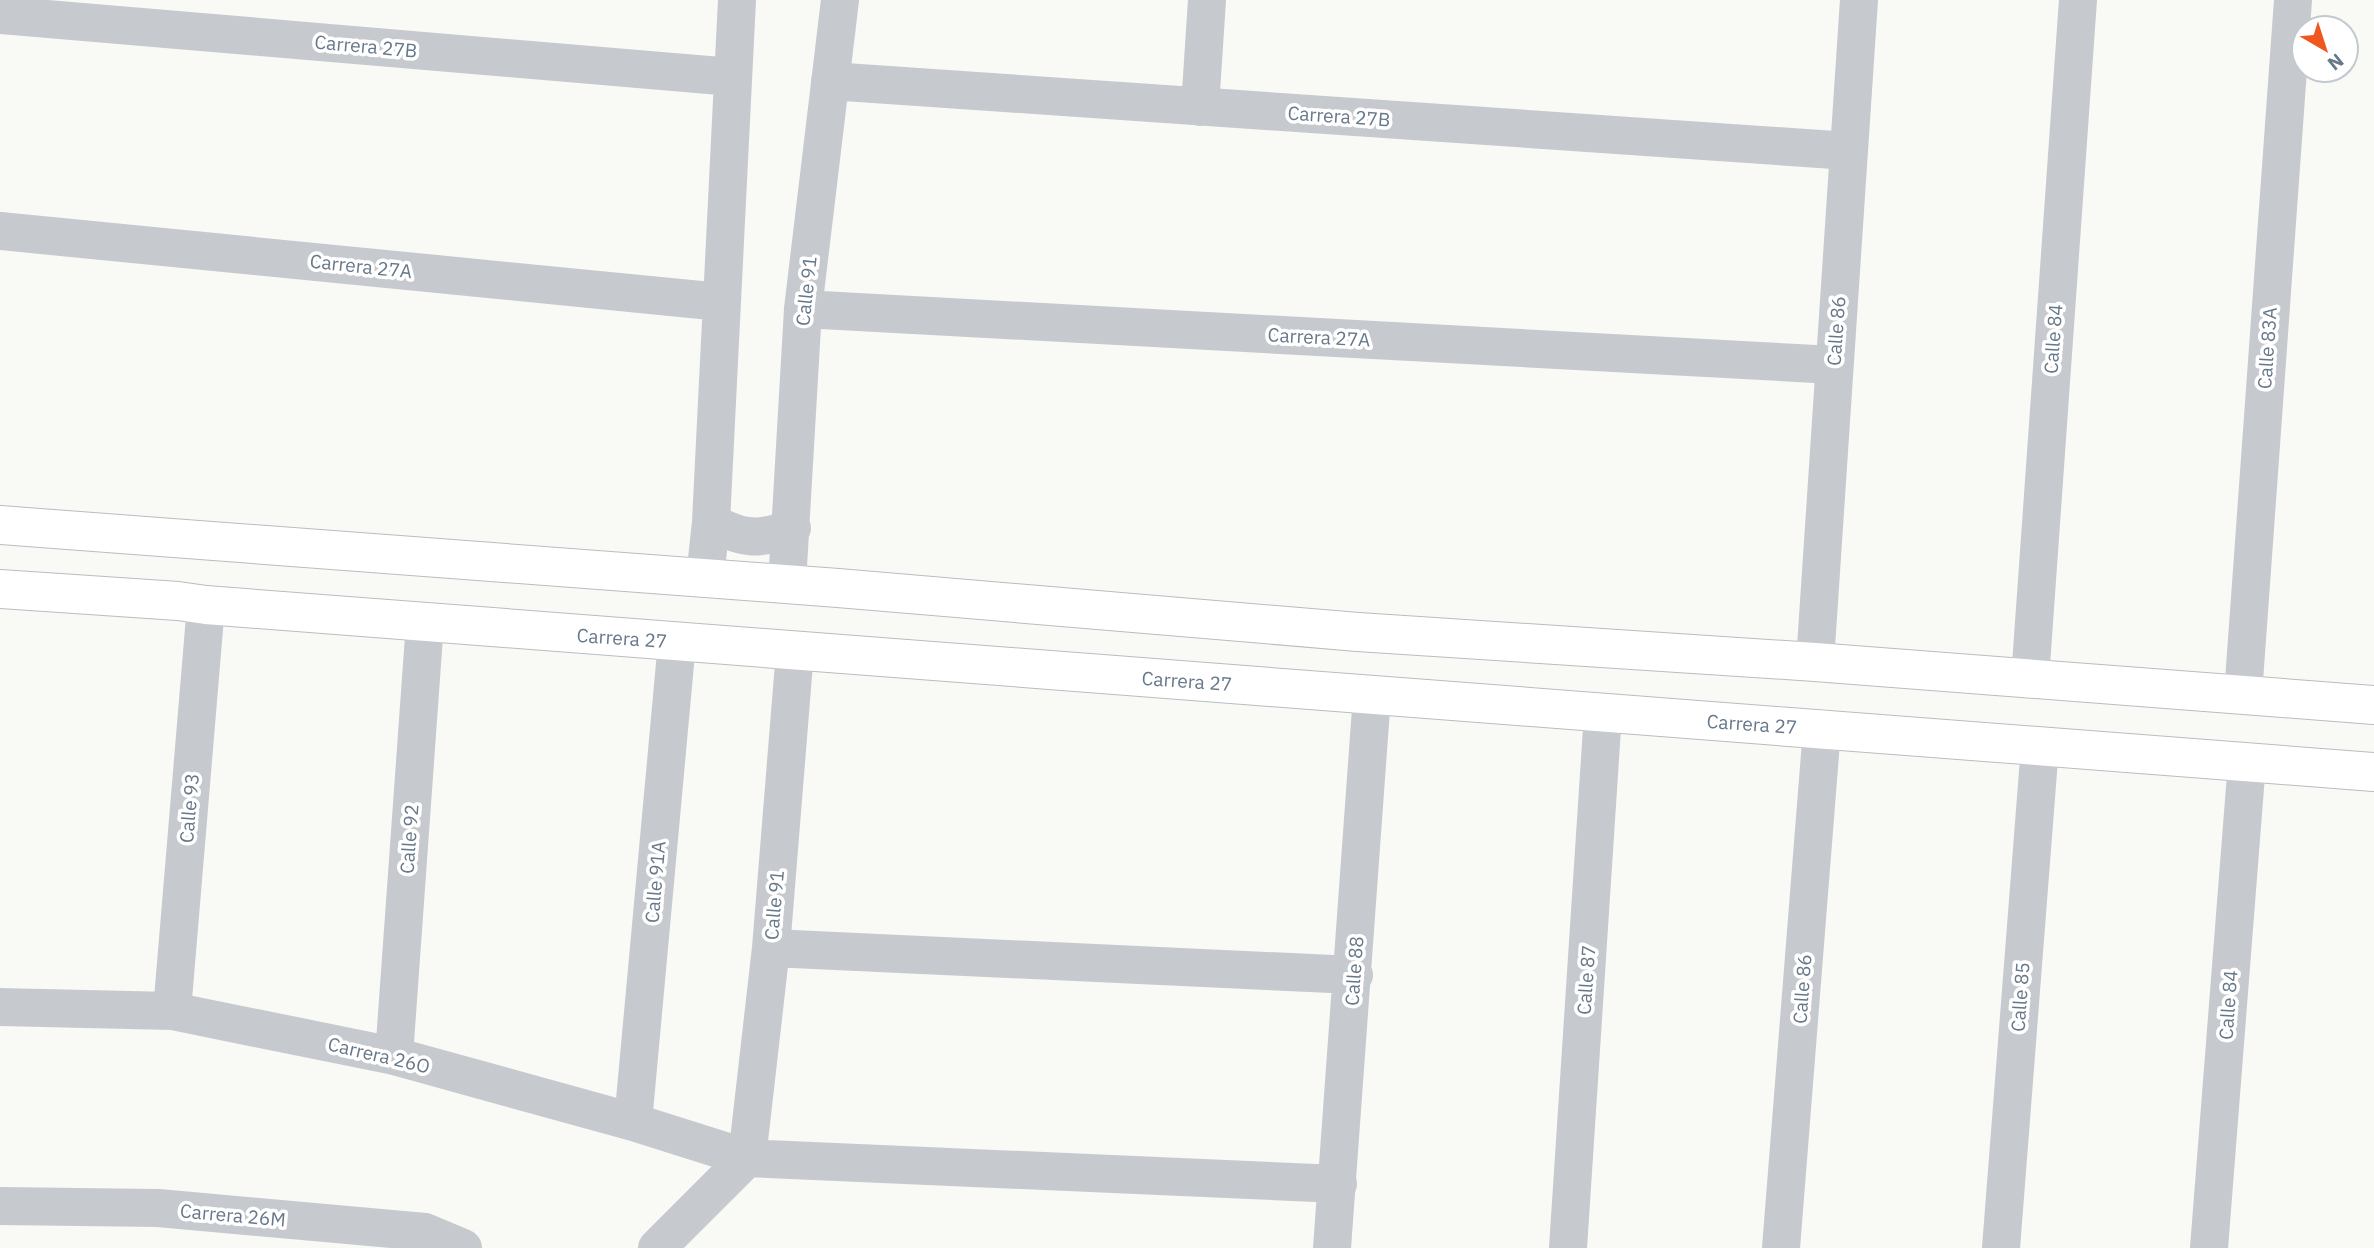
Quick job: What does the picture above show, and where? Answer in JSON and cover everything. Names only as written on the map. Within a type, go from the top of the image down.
[{"type":"main road","points":[[0,525],[787,584],[1358,632],[1815,662],[2374,705]]},
{"type":"main road","name":"Carrera 27","points":[[0,589],[2374,772]]},
{"type":"street","points":[[705,578],[737,0]]},
{"type":"street","name":"Calle 91","points":[[787,584],[803,309],[840,0]]},
{"type":"street","points":[[1200,107],[1207,0]]},
{"type":"street","name":"Calle 86","points":[[1815,662],[1859,0]]},
{"type":"street","name":"Calle 84","points":[[2030,679],[2078,0]]},
{"type":"street","name":"Calle 83A","points":[[2242,695],[2292,0]]},
{"type":"street","name":"Carrera 27B","points":[[0,15],[732,78]]},
{"type":"street","name":"Carrera 27B","points":[[830,81],[1849,151]]},
{"type":"street","name":"Carrera 27A","points":[[0,231],[721,302]]},
{"type":"street","name":"Carrera 27A","points":[[803,309],[1834,366]]},
{"type":"street","points":[[710,523],[729,533],[750,538],[772,536],[792,528]]},
{"type":"street","name":"Calle 93","points":[[172,1011],[205,605]]},
{"type":"street","name":"Calle 92","points":[[394,1056],[425,622]]},
{"type":"street","name":"Calle 91A","points":[[633,1122],[677,642]]},
{"type":"street","name":"Calle 91","points":[[747,1158],[771,948],[795,651]]},
{"type":"street","name":"Calle 88","points":[[1332,1248],[1354,975],[1372,695]]},
{"type":"street","name":"Calle 87","points":[[1568,1248],[1603,713]]},
{"type":"street","name":"Calle 86","points":[[1782,1248],[1822,729]]},
{"type":"street","name":"Calle 85","points":[[2001,1248],[2039,746]]},
{"type":"street","name":"Calle 84","points":[[2209,1248],[2247,762]]},
{"type":"street","points":[[771,948],[1354,975]]},
{"type":"street","name":"Carrera 26O","points":[[0,1007],[172,1011],[394,1056],[633,1122],[747,1158],[1338,1184]]},
{"type":"street","points":[[657,1248],[747,1158]]},
{"type":"street","name":"Carrera 26M","points":[[0,1206],[159,1208],[330,1236],[425,1232],[463,1248]]}]
